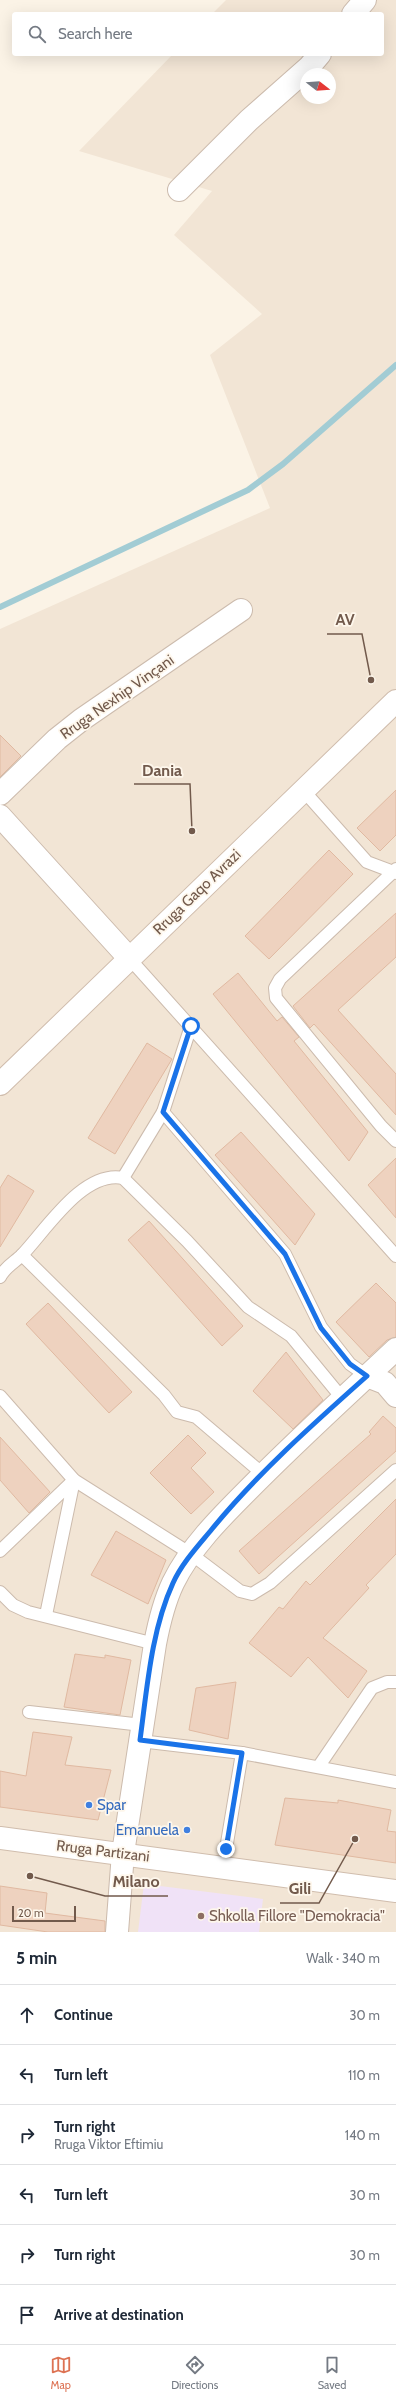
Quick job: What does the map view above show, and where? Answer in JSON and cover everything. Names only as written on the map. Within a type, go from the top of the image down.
[{"type":"street","points":[[355,12],[365,0]]},
{"type":"street","points":[[179,190],[249,120],[309,67],[318,56]]},
{"type":"street","name":"Rruga Nexhip Vinçani","points":[[0,794],[57,739],[81,720],[241,610]]},
{"type":"street","name":"Rruga Gaqo Avrazi","points":[[0,1084],[396,701]]},
{"type":"street","points":[[0,816],[129,958]]},
{"type":"street","points":[[117,1932],[123,1853],[155,1644],[160,1621],[173,1583],[192,1554],[227,1512],[263,1474],[292,1444],[396,1349]]},
{"type":"street","points":[[367,1376],[385,1383],[396,1396]]},
{"type":"street","name":"Rruga Partizani","points":[[0,1838],[123,1853],[396,1891]]},
{"type":"lane","points":[[303,790],[367,862],[395,872],[280,979],[275,988],[276,998],[381,1126],[396,1141]]},
{"type":"lane","points":[[129,958],[396,1256]]},
{"type":"lane","points":[[123,1178],[163,1112],[191,1026]]},
{"type":"lane","points":[[163,1112],[285,1254],[321,1328],[350,1364],[367,1376]]},
{"type":"lane","points":[[0,1277],[3,1272],[22,1255],[55,1215],[97,1180],[112,1176],[123,1178],[187,1241],[248,1307],[291,1336],[342,1398]]},
{"type":"lane","points":[[22,1255],[164,1396],[177,1412],[196,1417],[263,1474]]},
{"type":"lane","points":[[0,1396],[74,1480],[192,1554],[240,1590],[252,1594],[270,1584],[396,1470]]},
{"type":"lane","points":[[0,1551],[74,1480]]},
{"type":"lane","points":[[46,1615],[74,1480]]},
{"type":"lane","points":[[0,1592],[13,1606],[28,1612],[46,1615],[155,1644]]},
{"type":"lane","points":[[319,1766],[372,1688],[386,1682],[396,1682]]},
{"type":"lane","points":[[29,1712],[242,1753],[319,1766],[396,1782]]},
{"type":"lane","points":[[226,1849],[242,1753]]},
{"type":"shaded area","points":[[226,0],[396,0],[396,1932],[0,1932],[0,629],[270,508],[210,355],[262,314],[174,235],[212,191],[79,151],[171,56],[384,56],[384,12],[214,12]]},
{"type":"shaded area","name":"Shkolla Fillore \"Demokracia\"","points":[[144,1884],[263,1899],[259,1932],[138,1932]]},
{"type":"building","points":[[0,735],[21,756],[0,777]]},
{"type":"building","points":[[396,790],[396,835],[380,851],[357,828]]},
{"type":"building","points":[[329,850],[353,874],[269,959],[245,936]]},
{"type":"building","points":[[396,913],[396,957],[338,1010],[396,1074],[396,1115],[314,1024],[310,1028],[293,1006]]},
{"type":"building","points":[[238,973],[277,1021],[282,1017],[299,1037],[294,1041],[368,1132],[349,1161],[213,994]]},
{"type":"building","points":[[147,1043],[172,1059],[115,1154],[88,1138]]},
{"type":"building","points":[[241,1132],[315,1214],[295,1245],[215,1155]]},
{"type":"building","points":[[396,1158],[396,1218],[368,1185]]},
{"type":"building","points":[[8,1175],[34,1191],[0,1247],[0,1188]]},
{"type":"building","points":[[149,1221],[243,1326],[222,1346],[128,1240]]},
{"type":"building","points":[[376,1283],[396,1303],[396,1337],[387,1340],[369,1357],[336,1322]]},
{"type":"building","points":[[48,1303],[132,1392],[109,1413],[26,1324]]},
{"type":"building","points":[[286,1352],[323,1400],[293,1429],[253,1391]]},
{"type":"building","points":[[383,1416],[396,1428],[396,1451],[259,1574],[239,1551],[371,1434],[369,1432]]},
{"type":"building","points":[[188,1435],[206,1453],[191,1468],[214,1492],[191,1514],[150,1473]]},
{"type":"building","points":[[0,1437],[50,1492],[29,1513],[0,1480]]},
{"type":"building","points":[[396,1499],[396,1554],[366,1585],[369,1588],[323,1638],[367,1671],[348,1698],[308,1657],[291,1677],[249,1643],[279,1607],[283,1609],[306,1581],[310,1585]]},
{"type":"building","points":[[116,1531],[166,1560],[148,1604],[91,1575]]},
{"type":"building","points":[[75,1654],[105,1658],[105,1655],[131,1660],[120,1715],[64,1707]]},
{"type":"building","points":[[236,1682],[228,1739],[189,1730],[196,1688]]},
{"type":"building","points":[[33,1732],[72,1737],[65,1765],[111,1770],[98,1820],[0,1807],[0,1771],[26,1776]]},
{"type":"building","points":[[285,1798],[338,1803],[338,1800],[391,1810],[387,1831],[396,1832],[396,1863],[275,1845]]},
{"type":"building","points":[[0,1886],[47,1893],[45,1913],[105,1921],[105,1932],[48,1932],[0,1925]]},
{"type":"waterway","points":[[0,607],[248,490],[283,464],[396,365]]},
{"type":"place","name":"AV","points":[[371,680]]},
{"type":"place","name":"Dania","points":[[192,831]]},
{"type":"place","name":"Spar","points":[[89,1805]]},
{"type":"place","name":"Emanuela","points":[[187,1830]]},
{"type":"place","name":"Gili","points":[[355,1839]]},
{"type":"place","name":"Milano","points":[[30,1876]]},
{"type":"place","name":"Shkolla Fillore \"Demokracia\"","points":[[201,1916]]},
{"type":"route","points":[[191,1026],[163,1112],[285,1254],[303,1288],[321,1328],[350,1364],[367,1376],[292,1444],[227,1512],[192,1554],[173,1583],[160,1621],[140,1740],[242,1753],[226,1849]]}]
